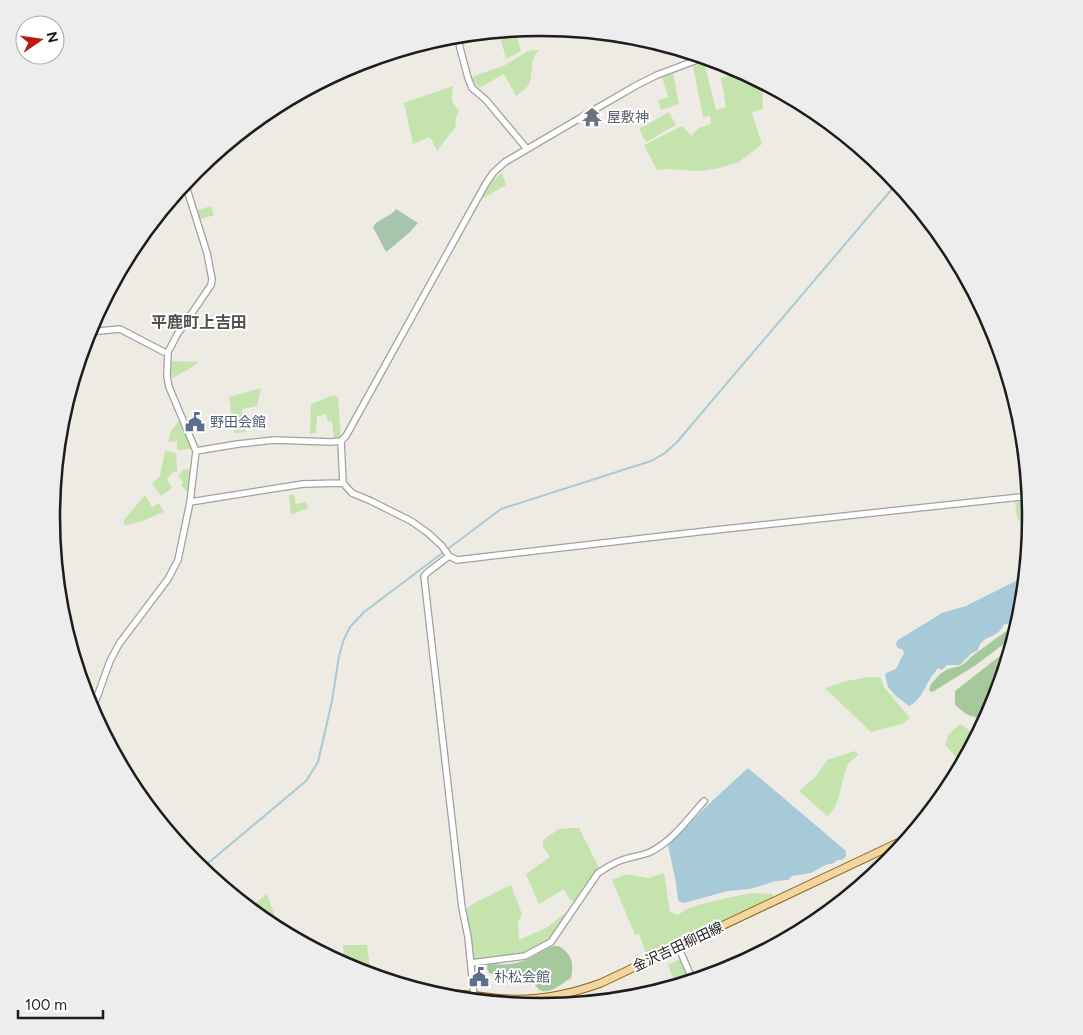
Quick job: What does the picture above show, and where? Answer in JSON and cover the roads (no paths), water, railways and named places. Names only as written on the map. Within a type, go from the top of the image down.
[{"type":"main road","name":"金沢吉田柳田線","points":[[537,999],[582,990],[601,983],[895,844]]},
{"type":"street","points":[[459,43],[472,88],[486,100],[527,149]]},
{"type":"street","points":[[196,451],[274,440],[341,441],[346,436],[493,173],[505,162],[636,85],[657,75],[695,62]]},
{"type":"street","points":[[96,699],[110,660],[119,644],[168,579],[178,560],[190,502],[196,451],[169,387],[167,376],[168,352],[177,335],[211,285],[212,279],[207,253],[188,192]]},
{"type":"street","points":[[98,330],[120,329],[164,352],[168,352]]},
{"type":"street","points":[[341,441],[343,483],[352,493],[411,521],[428,533],[448,555],[457,560],[1022,497]]},
{"type":"street","points":[[190,502],[303,484],[343,483]]},
{"type":"street","points":[[448,555],[424,576],[474,994]]},
{"type":"street","points":[[471,963],[526,956],[551,942],[598,874],[608,866],[647,853],[656,848],[672,836],[704,801]]},
{"type":"street","points":[[678,946],[690,975]]},
{"type":"water","points":[[1019,579],[1011,622],[1003,625],[997,633],[984,640],[977,651],[960,665],[947,665],[942,670],[938,668],[916,701],[909,706],[888,687],[885,675],[896,669],[904,653],[903,650],[898,648],[896,643],[942,613],[966,606]]},
{"type":"water","points":[[748,768],[846,851],[846,856],[811,873],[792,876],[788,880],[776,881],[750,889],[728,891],[684,903],[680,902],[678,900],[668,845]]},
{"type":"waterway","points":[[207,864],[306,781],[318,762],[344,639],[350,627],[364,612],[501,509],[651,461],[665,453],[677,442],[892,188]]},
{"type":"place","name":"屋敷神","points":[[592,117]]},
{"type":"place","name":"野田会館","points":[[195,422]]},
{"type":"place","name":"朴松会館","points":[[479,977]]},
{"type":"district","name":"平鹿町上吉田","points":[[199,322]]}]
